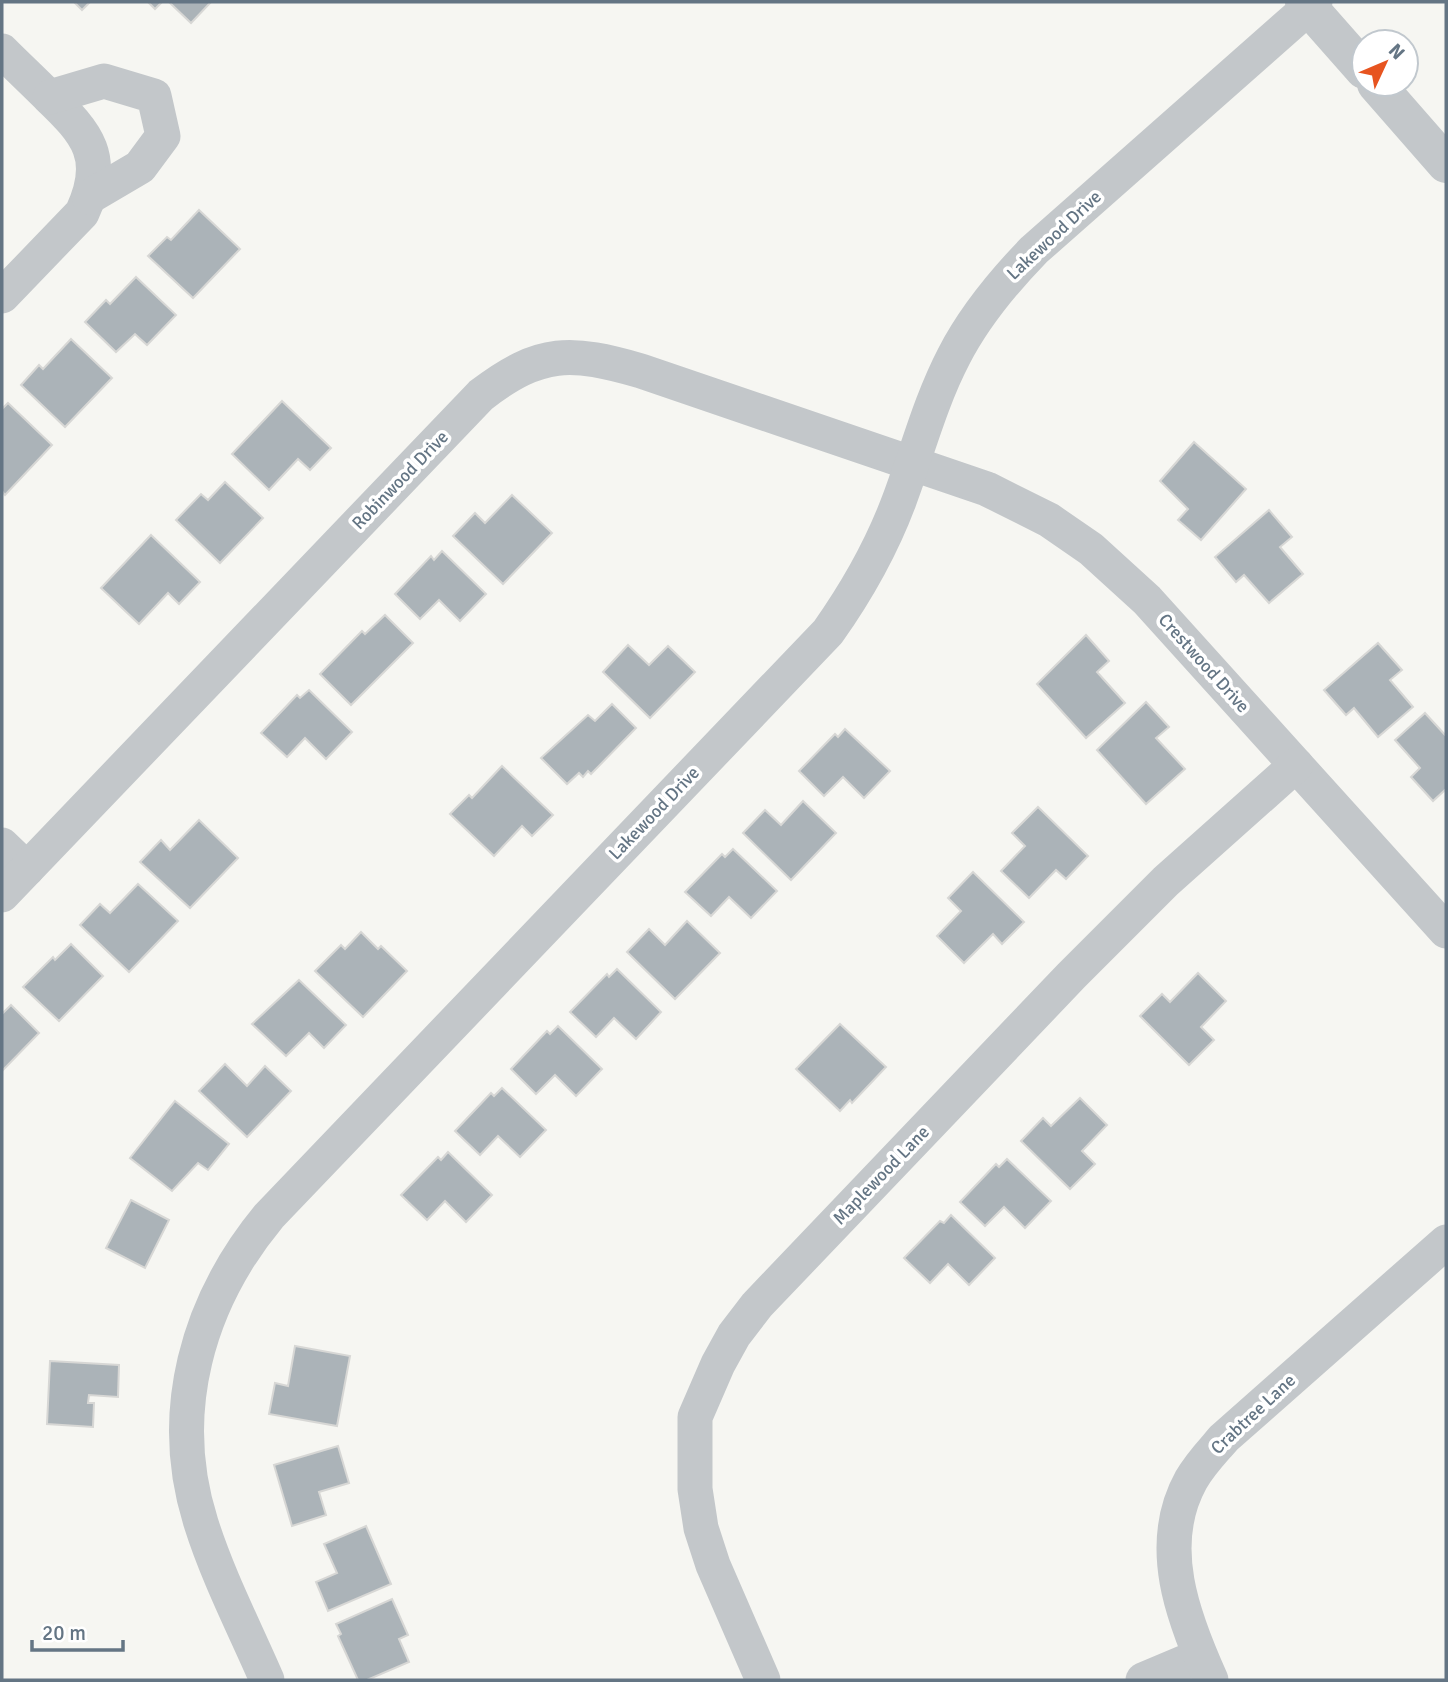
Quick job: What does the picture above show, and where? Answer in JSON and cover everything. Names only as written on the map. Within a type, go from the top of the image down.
[{"type":"street","points":[[1309,3],[1350,53]]},
{"type":"street","name":"Lakewood Drive","points":[[267,1680],[201,1522],[191,1479],[186,1425],[191,1371],[201,1334],[212,1305],[232,1267],[270,1216],[828,632],[871,566],[899,502],[934,399],[954,355],[979,314],[1009,277],[1034,250],[1309,3]]},
{"type":"street","points":[[2,51],[78,124],[89,144],[93,171],[89,197],[82,213],[2,296]]},
{"type":"street","points":[[50,97],[104,81],[154,96],[163,136],[140,167],[89,197]]},
{"type":"street","points":[[1388,98],[1446,164]]},
{"type":"street","name":"Robinwood Drive","points":[[2,895],[481,395],[506,376],[531,364],[565,357],[596,358],[912,462]]},
{"type":"street","name":"Crestwood Drive","points":[[912,462],[987,489],[1049,520],[1091,549],[1147,600],[1446,931]]},
{"type":"street","name":"Maplewood Lane","points":[[763,1680],[713,1565],[701,1528],[695,1489],[695,1417],[734,1335],[757,1305],[1071,976],[1166,881],[1296,765]]},
{"type":"street","points":[[2,845],[27,869]]},
{"type":"street","name":"Crabtree Lane","points":[[1206,1668],[1178,1590],[1173,1550],[1178,1515],[1191,1481],[1203,1461],[1224,1438],[1446,1242]]},
{"type":"street","points":[[1143,1680],[1206,1668]]},
{"type":"building","points":[[74,2],[90,2],[82,10]]},
{"type":"building","points":[[148,2],[162,2],[155,9]]},
{"type":"building","points":[[169,2],[211,2],[191,23]]},
{"type":"building","points":[[199,210],[240,249],[193,298],[148,256],[167,237],[171,240]]},
{"type":"building","points":[[136,277],[176,315],[147,345],[135,334],[116,352],[85,322],[106,300],[110,304]]},
{"type":"building","points":[[71,339],[112,378],[65,427],[21,385],[39,365],[43,369]]},
{"type":"building","points":[[282,401],[331,448],[310,470],[298,459],[269,490],[232,454]]},
{"type":"building","points":[[8,403],[52,445],[5,495],[2,491],[2,409]]},
{"type":"building","points":[[1194,442],[1246,489],[1201,540],[1178,520],[1188,509],[1160,481]]},
{"type":"building","points":[[225,482],[263,518],[220,563],[176,520],[201,494],[208,500]]},
{"type":"building","points":[[512,495],[552,533],[503,584],[453,536],[475,513],[485,523]]},
{"type":"building","points":[[1269,510],[1292,537],[1280,547],[1303,574],[1269,603],[1244,575],[1236,582],[1215,557]]},
{"type":"building","points":[[151,535],[200,582],[179,604],[168,593],[139,624],[101,588]]},
{"type":"building","points":[[442,551],[486,594],[460,621],[439,600],[420,619],[395,594],[431,556],[434,560]]},
{"type":"building","points":[[385,615],[413,643],[351,705],[320,674],[362,631],[365,634]]},
{"type":"building","points":[[1086,635],[1109,661],[1097,672],[1125,703],[1086,738],[1037,684]]},
{"type":"building","points":[[1378,643],[1402,670],[1390,680],[1413,707],[1378,737],[1354,708],[1346,715],[1324,690]]},
{"type":"building","points":[[628,645],[649,665],[668,646],[695,672],[650,718],[603,672]]},
{"type":"building","points":[[309,690],[352,732],[326,759],[305,738],[287,757],[261,733],[297,695],[300,698]]},
{"type":"building","points":[[1146,702],[1169,727],[1156,738],[1185,769],[1146,804],[1097,750]]},
{"type":"building","points":[[612,704],[636,728],[591,774],[588,771],[583,777],[579,773],[567,784],[541,758],[588,715],[595,721]]},
{"type":"building","points":[[1425,713],[1446,736],[1446,789],[1433,801],[1411,777],[1420,768],[1395,740]]},
{"type":"building","points":[[845,729],[890,771],[864,798],[843,777],[824,796],[799,771],[835,734],[838,737]]},
{"type":"building","points":[[502,766],[553,815],[532,836],[522,826],[494,856],[450,814],[469,795],[472,798]]},
{"type":"building","points":[[803,801],[836,833],[791,880],[743,833],[765,810],[781,825]]},
{"type":"building","points":[[1038,807],[1088,856],[1066,879],[1056,870],[1029,898],[1001,871],[1025,846],[1012,833]]},
{"type":"building","points":[[199,820],[238,858],[190,908],[140,862],[161,840],[170,850]]},
{"type":"building","points":[[733,849],[777,891],[751,918],[729,897],[711,916],[685,892],[722,854],[725,857]]},
{"type":"building","points":[[973,872],[1024,922],[1002,944],[993,934],[964,963],[937,936],[961,911],[948,898]]},
{"type":"building","points":[[138,884],[178,921],[129,972],[80,925],[100,904],[110,913]]},
{"type":"building","points":[[687,921],[720,953],[675,999],[627,952],[649,929],[665,945]]},
{"type":"building","points":[[361,932],[378,949],[381,946],[407,971],[363,1017],[315,971],[341,945],[345,949]]},
{"type":"building","points":[[71,944],[103,976],[59,1021],[23,987],[53,957],[55,960]]},
{"type":"building","points":[[617,969],[661,1012],[636,1039],[614,1018],[596,1037],[570,1012],[607,974],[609,977]]},
{"type":"building","points":[[1198,973],[1226,1001],[1201,1027],[1214,1040],[1189,1065],[1140,1016],[1162,994],[1170,1002]]},
{"type":"building","points":[[299,980],[346,1025],[324,1048],[309,1033],[286,1056],[252,1024]]},
{"type":"building","points":[[11,1005],[39,1033],[2,1071],[2,1014]]},
{"type":"building","points":[[840,1024],[886,1067],[852,1103],[850,1100],[840,1111],[796,1069]]},
{"type":"building","points":[[558,1026],[602,1069],[576,1096],[555,1075],[536,1094],[511,1069],[547,1031],[550,1034]]},
{"type":"building","points":[[225,1064],[247,1086],[265,1066],[291,1091],[247,1137],[199,1091]]},
{"type":"building","points":[[502,1088],[546,1130],[520,1157],[498,1136],[480,1155],[455,1131],[491,1093],[494,1096]]},
{"type":"building","points":[[1080,1098],[1107,1125],[1082,1151],[1095,1164],[1070,1189],[1021,1141],[1043,1118],[1051,1126]]},
{"type":"building","points":[[175,1101],[229,1144],[208,1170],[198,1163],[172,1191],[130,1158]]},
{"type":"building","points":[[448,1152],[492,1195],[466,1222],[445,1201],[427,1220],[401,1195],[438,1157],[441,1160]]},
{"type":"building","points":[[1007,1159],[1051,1201],[1025,1228],[1004,1207],[985,1226],[960,1202],[996,1164],[999,1167]]},
{"type":"building","points":[[131,1200],[169,1220],[145,1268],[106,1248]]},
{"type":"building","points":[[951,1215],[995,1258],[969,1285],[948,1264],[930,1283],[904,1258],[940,1221],[944,1223]]},
{"type":"building","points":[[295,1346],[350,1356],[337,1426],[269,1414],[275,1383],[288,1386]]},
{"type":"building","points":[[50,1361],[119,1365],[118,1397],[89,1395],[88,1403],[94,1403],[93,1427],[47,1424]]},
{"type":"building","points":[[338,1446],[349,1483],[319,1492],[326,1515],[292,1526],[274,1465]]},
{"type":"building","points":[[366,1526],[391,1584],[328,1611],[316,1582],[337,1573],[324,1544]]},
{"type":"building","points":[[392,1599],[408,1635],[399,1639],[409,1662],[367,1680],[358,1680],[338,1636],[341,1634],[336,1624]]}]
